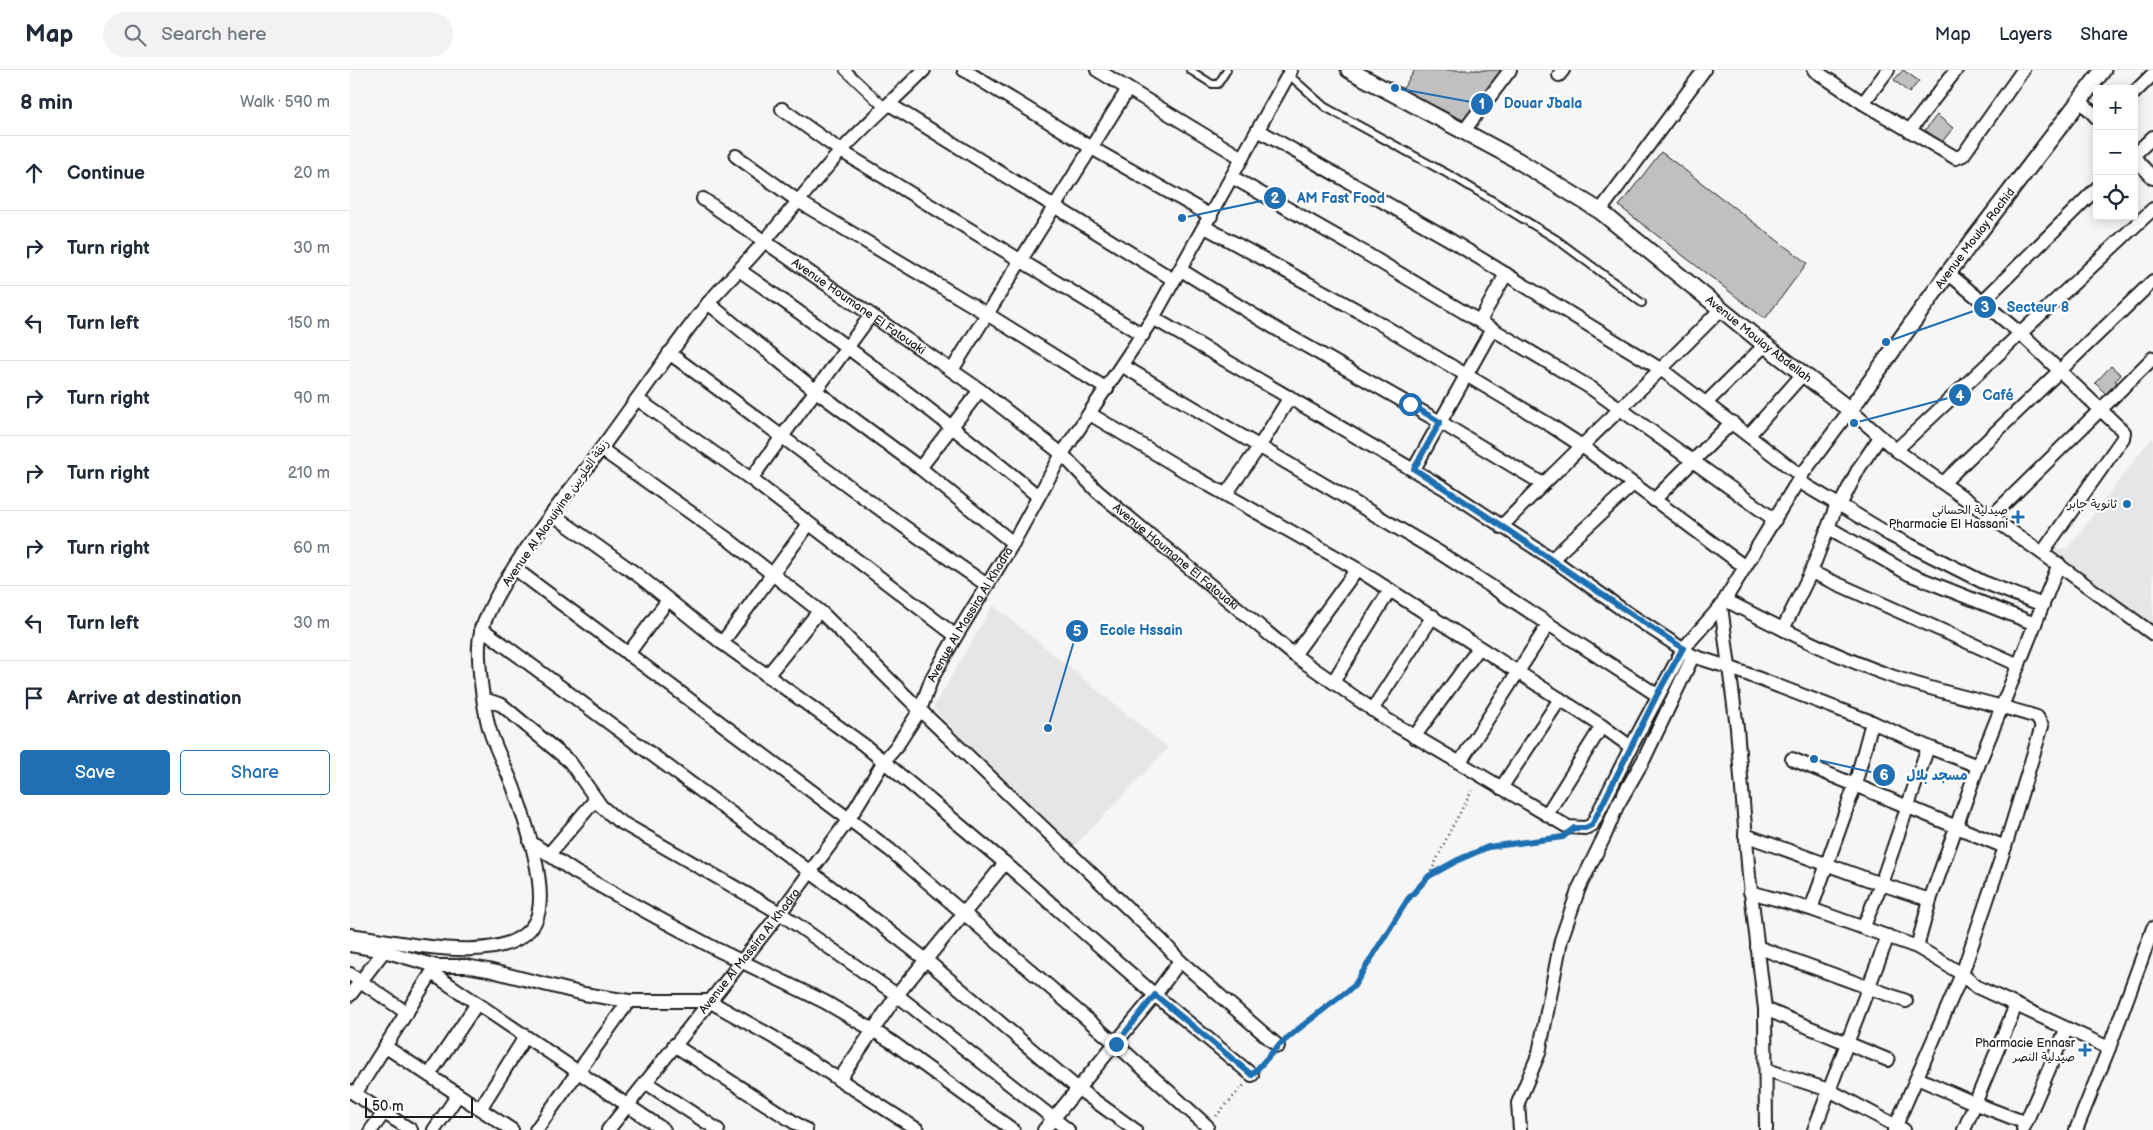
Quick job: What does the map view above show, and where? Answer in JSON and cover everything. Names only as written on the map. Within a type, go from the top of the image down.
[{"type":"street","points":[[845,70],[887,106],[1053,206],[1273,326],[1440,422],[1542,484]]},
{"type":"street","name":"Avenue Al Alaouiyine زنقة العلويين","points":[[350,935],[459,949],[505,946],[529,931],[535,922],[539,912],[539,881],[530,842],[512,786],[488,724],[478,650],[481,628],[514,568],[708,303],[765,241],[841,151],[924,70]]},
{"type":"street","points":[[964,70],[1208,222],[1466,374],[1582,446],[1745,567]]},
{"type":"street","points":[[1097,70],[1242,158]]},
{"type":"street","name":"Avenue Moulay Abdellah","points":[[1348,70],[1517,160],[1600,211],[1764,345],[1850,410],[1896,450],[2059,564],[2153,634]]},
{"type":"street","points":[[1463,132],[1510,70]]},
{"type":"street","points":[[1600,211],[1704,70]]},
{"type":"street","points":[[1863,103],[1888,70]]},
{"type":"street","points":[[1910,131],[1956,70]]},
{"type":"street","points":[[1819,72],[1863,103],[1953,157],[1960,157],[2023,70]]},
{"type":"street","name":"Avenue Moulay Rachid","points":[[1850,410],[1948,273],[2103,70]]},
{"type":"street","name":"Avenue Al Massira Al Khadra","points":[[608,1130],[780,913],[849,819],[884,761],[896,747],[920,710],[932,678],[956,636],[1013,544],[1062,454],[1143,335],[1208,222],[1290,72]]},
{"type":"street","points":[[2138,88],[2153,74]]},
{"type":"street","points":[[952,370],[1128,89]]},
{"type":"street","points":[[2081,101],[2093,114]]},
{"type":"street","points":[[782,109],[841,151],[1143,335]]},
{"type":"street","points":[[1258,130],[1506,274],[1662,370],[1749,435],[1799,478],[1838,505],[1890,535],[1983,582],[2043,605]]},
{"type":"street","points":[[2138,152],[2153,137]]},
{"type":"street","points":[[736,156],[798,201],[987,314],[1107,389]]},
{"type":"street","points":[[2138,161],[2153,178]]},
{"type":"street","points":[[1232,177],[1350,244],[1546,360],[1622,408],[1776,520]]},
{"type":"street","points":[[1982,302],[2093,192]]},
{"type":"street","name":"Avenue Houmane El Fatouaki","points":[[703,199],[980,390],[1062,454],[1097,492],[1294,655],[1414,737],[1460,762],[1568,827],[1574,828]]},
{"type":"street","points":[[1896,450],[2153,209]]},
{"type":"street","points":[[739,270],[847,346],[952,426],[1038,496]]},
{"type":"street","points":[[1948,273],[2021,334],[2059,372],[2123,429],[2123,438],[2042,552]]},
{"type":"street","points":[[1480,321],[1506,274]]},
{"type":"street","points":[[1943,483],[2153,281]]},
{"type":"street","points":[[708,303],[816,391],[920,468],[1013,544]]},
{"type":"street","points":[[1501,527],[1542,484],[1662,370],[1721,309]]},
{"type":"street","points":[[752,479],[871,315]]},
{"type":"street","points":[[1153,318],[1414,469],[1552,559],[1623,610],[1688,652],[1872,722],[1928,747],[1978,766]]},
{"type":"street","points":[[1414,469],[1492,329]]},
{"type":"street","points":[[1706,403],[1764,345]]},
{"type":"street","points":[[669,354],[783,436],[921,540],[987,585]]},
{"type":"street","points":[[1990,517],[2153,358]]},
{"type":"street","points":[[1123,366],[1440,553],[1657,695]]},
{"type":"street","points":[[1749,435],[1803,374]]},
{"type":"street","points":[[920,468],[980,390]]},
{"type":"street","points":[[1226,494],[1259,447],[1290,397]]},
{"type":"street","points":[[637,399],[752,479],[956,636]]},
{"type":"street","points":[[1574,828],[1590,827],[1600,812],[1657,695],[1723,603],[1776,520],[1799,478],[1850,410]]},
{"type":"street","points":[[1090,414],[1433,616],[1479,648],[1602,726],[1631,747]]},
{"type":"street","points":[[1654,500],[1732,422]]},
{"type":"street","points":[[1783,629],[1811,572],[1838,505],[1880,436]]},
{"type":"street","points":[[601,449],[773,573],[819,610],[920,710],[1162,941],[1180,961],[1278,1046]]},
{"type":"street","points":[[1552,559],[1633,484]]},
{"type":"street","points":[[552,514],[639,576],[722,643],[884,761],[1006,863],[1155,995],[1252,1075]]},
{"type":"street","points":[[722,643],[810,524]]},
{"type":"street","points":[[1828,528],[1910,574],[2035,624]]},
{"type":"street","points":[[1917,947],[1930,900],[1958,827],[1978,766],[2059,564]]},
{"type":"street","points":[[514,568],[849,819],[930,883],[1116,1044],[1207,1126]]},
{"type":"street","points":[[1294,655],[1357,570]]},
{"type":"street","points":[[1811,572],[2019,665]]},
{"type":"street","points":[[1333,682],[1390,590]]},
{"type":"street","points":[[628,654],[668,600]]},
{"type":"street","points":[[1723,603],[1893,677],[2038,717],[2042,726],[2005,847],[1962,974],[1917,1078],[1898,1129],[1829,1090],[1766,1070]]},
{"type":"street","points":[[1723,603],[1731,668],[1750,892],[1765,1009],[1766,1130]]},
{"type":"street","points":[[767,676],[819,610]]},
{"type":"street","points":[[1372,710],[1433,616]]},
{"type":"street","points":[[1460,762],[1548,625]]},
{"type":"street","points":[[481,628],[810,871],[925,959],[1077,1088],[1135,1130]]},
{"type":"street","points":[[1414,737],[1479,648]]},
{"type":"street","points":[[1520,1130],[1518,1103],[1538,1053],[1561,940],[1579,888],[1617,806],[1644,759],[1688,652]]},
{"type":"street","points":[[484,699],[502,705],[565,758],[596,799],[617,820],[780,913],[897,995],[1068,1130]]},
{"type":"street","points":[[1501,788],[1560,699]]},
{"type":"street","points":[[1811,909],[1855,785],[1872,722]]},
{"type":"street","points":[[1547,814],[1602,726]]},
{"type":"street","points":[[1864,926],[1881,884],[1928,747]]},
{"type":"street","points":[[1792,759],[2005,847]]},
{"type":"street","points":[[549,854],[596,799]]},
{"type":"street","points":[[1745,835],[1930,900]]},
{"type":"street","points":[[530,842],[599,886],[740,962],[817,998],[872,1030],[904,1050],[1014,1130]]},
{"type":"street","points":[[839,1080],[897,995],[1006,863]]},
{"type":"street","points":[[1750,892],[1864,926],[1917,947],[1962,974],[1977,987],[2066,1030],[2109,1048]]},
{"type":"street","points":[[2076,1130],[2109,1048],[2153,928]]},
{"type":"street","points":[[1814,1130],[1888,936]]},
{"type":"street","points":[[350,945],[384,951],[434,969],[476,1005],[664,1130]]},
{"type":"street","points":[[1757,947],[1906,1001]]},
{"type":"street","points":[[350,995],[384,951]]},
{"type":"street","points":[[1044,1130],[1077,1088],[1116,1044],[1180,961]]},
{"type":"street","points":[[434,969],[466,966],[566,991],[629,1001],[709,1001],[773,1037],[918,1130]]},
{"type":"street","points":[[411,1130],[352,1093],[386,1047],[434,969]]},
{"type":"street","points":[[350,974],[407,1012]]},
{"type":"street","points":[[536,1130],[629,1001]]},
{"type":"street","points":[[429,1075],[476,1005]]},
{"type":"street","points":[[1964,1130],[2016,1005]]},
{"type":"street","points":[[1765,1009],[1888,1060]]},
{"type":"street","points":[[1917,1078],[2024,1126],[2066,1030]]},
{"type":"street","points":[[480,1109],[525,1037]]},
{"type":"street","points":[[674,1046],[806,1130]]},
{"type":"street","points":[[386,1047],[512,1130]]},
{"type":"street","points":[[645,1082],[718,1130]]},
{"type":"street","points":[[434,1130],[458,1095]]},
{"type":"street","points":[[371,1130],[384,1113]]},
{"type":"lane","points":[[1190,70],[1212,84],[1218,84],[1227,70]]},
{"type":"lane","points":[[1290,72],[1326,107],[1457,180],[1556,239],[1642,303]]},
{"type":"path","points":[[1207,1126],[1278,1046],[1354,986],[1408,899],[1429,876],[1480,774]]},
{"type":"path","points":[[1429,876],[1458,860],[1488,847],[1563,837],[1574,828]]},
{"type":"shaded area","name":"ثانوية جابر","points":[[2153,436],[2153,628],[2047,549],[2067,549]]},
{"type":"shaded area","points":[[993,605],[1168,748],[1071,850],[933,708]]},
{"type":"building","points":[[1415,70],[1503,70],[1467,122],[1402,90]]},
{"type":"building","points":[[1903,70],[1919,81],[1909,93],[1894,80]]},
{"type":"building","points":[[1937,115],[1953,128],[1942,142],[1925,130]]},
{"type":"building","points":[[1661,152],[1807,263],[1765,319],[1619,206]]},
{"type":"building","points":[[2111,366],[2121,375],[2115,381],[2121,386],[2109,397],[2095,383]]},
{"type":"place","name":"Douar Jbala","points":[[1395,88]]},
{"type":"place","name":"AM Fast Food","points":[[1182,218]]},
{"type":"place","name":"Secteur 8","points":[[1886,342]]},
{"type":"place","name":"Café","points":[[1854,423]]},
{"type":"place","name":"ثانوية جابر","points":[[2127,504]]},
{"type":"place","name":"صيدلية الحساني Pharmacie El Hassani","points":[[2018,517]]},
{"type":"place","name":"Ecole Hssain","points":[[1048,728]]},
{"type":"place","name":"مسجد بلال","points":[[1814,759]]},
{"type":"place","name":"Pharmacie Ennasr صيدلية النصر","points":[[2085,1050]]},
{"type":"route","points":[[1116,1044],[1155,995],[1252,1075],[1278,1046],[1354,986],[1408,899],[1429,876],[1458,860],[1488,847],[1563,837],[1574,828],[1590,827],[1600,812],[1657,695],[1683,648],[1623,610],[1552,559],[1414,469],[1440,422],[1410,404]]}]
